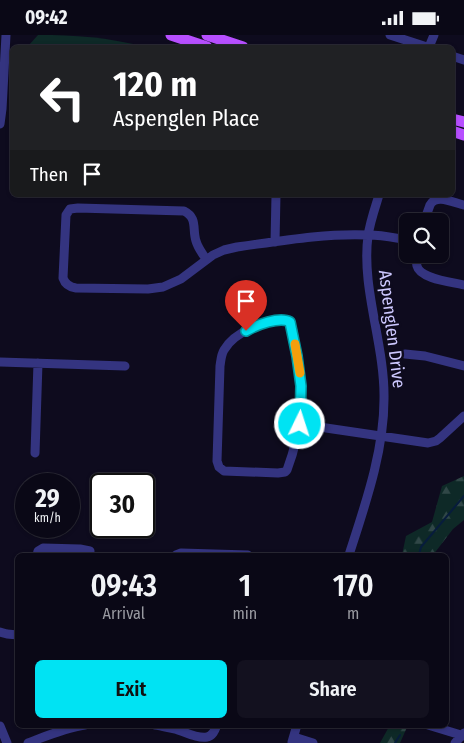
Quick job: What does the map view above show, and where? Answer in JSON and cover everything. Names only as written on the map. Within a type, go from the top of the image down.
[{"type":"main road","points":[[171,35],[201,45]]},
{"type":"main road","points":[[207,35],[237,45]]},
{"type":"street","points":[[0,124],[6,35]]},
{"type":"street","points":[[390,35],[422,45]]},
{"type":"street","points":[[275,242],[276,197]]},
{"type":"street","name":"Aspenglen Drive","points":[[350,553],[377,460],[384,400],[384,377],[368,270],[368,235],[378,197]]},
{"type":"street","points":[[428,213],[430,205],[437,199],[464,205]]},
{"type":"street","points":[[206,259],[199,250],[193,219],[191,215],[184,211],[78,208],[70,209],[66,215],[63,278],[71,287],[141,289],[163,287],[181,279],[218,252],[230,248],[327,235],[368,235],[399,239]]},
{"type":"street","points":[[416,263],[419,271],[426,276],[464,285]]},
{"type":"street","points":[[282,320],[290,322],[301,386],[300,424],[290,464],[285,472],[227,472],[219,467],[217,461],[220,366],[224,349],[231,341],[253,327],[282,320]]},
{"type":"street","points":[[405,354],[425,356],[464,366]]},
{"type":"street","points":[[0,362],[125,366]]},
{"type":"street","points":[[35,453],[38,363]]},
{"type":"street","points":[[300,424],[432,442],[440,438],[464,416]]},
{"type":"street","points":[[38,553],[43,548],[90,551]]},
{"type":"street","points":[[2,634],[15,635]]},
{"type":"street","points":[[0,726],[7,743]]},
{"type":"street","points":[[28,743],[71,728]]},
{"type":"street","points":[[169,728],[200,737],[207,737],[216,728]]},
{"type":"street","points":[[439,728],[464,735]]},
{"type":"street","points":[[455,743],[464,735]]},
{"type":"street","points":[[293,740],[313,743]]},
{"type":"green space","points":[[38,35],[65,35],[91,37],[135,45],[29,45]]},
{"type":"green space","points":[[464,476],[464,520],[453,529],[435,553],[402,553],[406,536],[432,522],[442,486]]},
{"type":"green space","points":[[388,728],[407,728],[400,743],[380,743]]},
{"type":"waterway","points":[[420,553],[421,547],[464,496]]},
{"type":"waterway","points":[[395,743],[400,735]]},
{"type":"slow traffic","points":[[295,344],[300,373]]},
{"type":"route","points":[[246,331],[267,323],[285,320],[290,322],[300,371],[300,424]]}]
